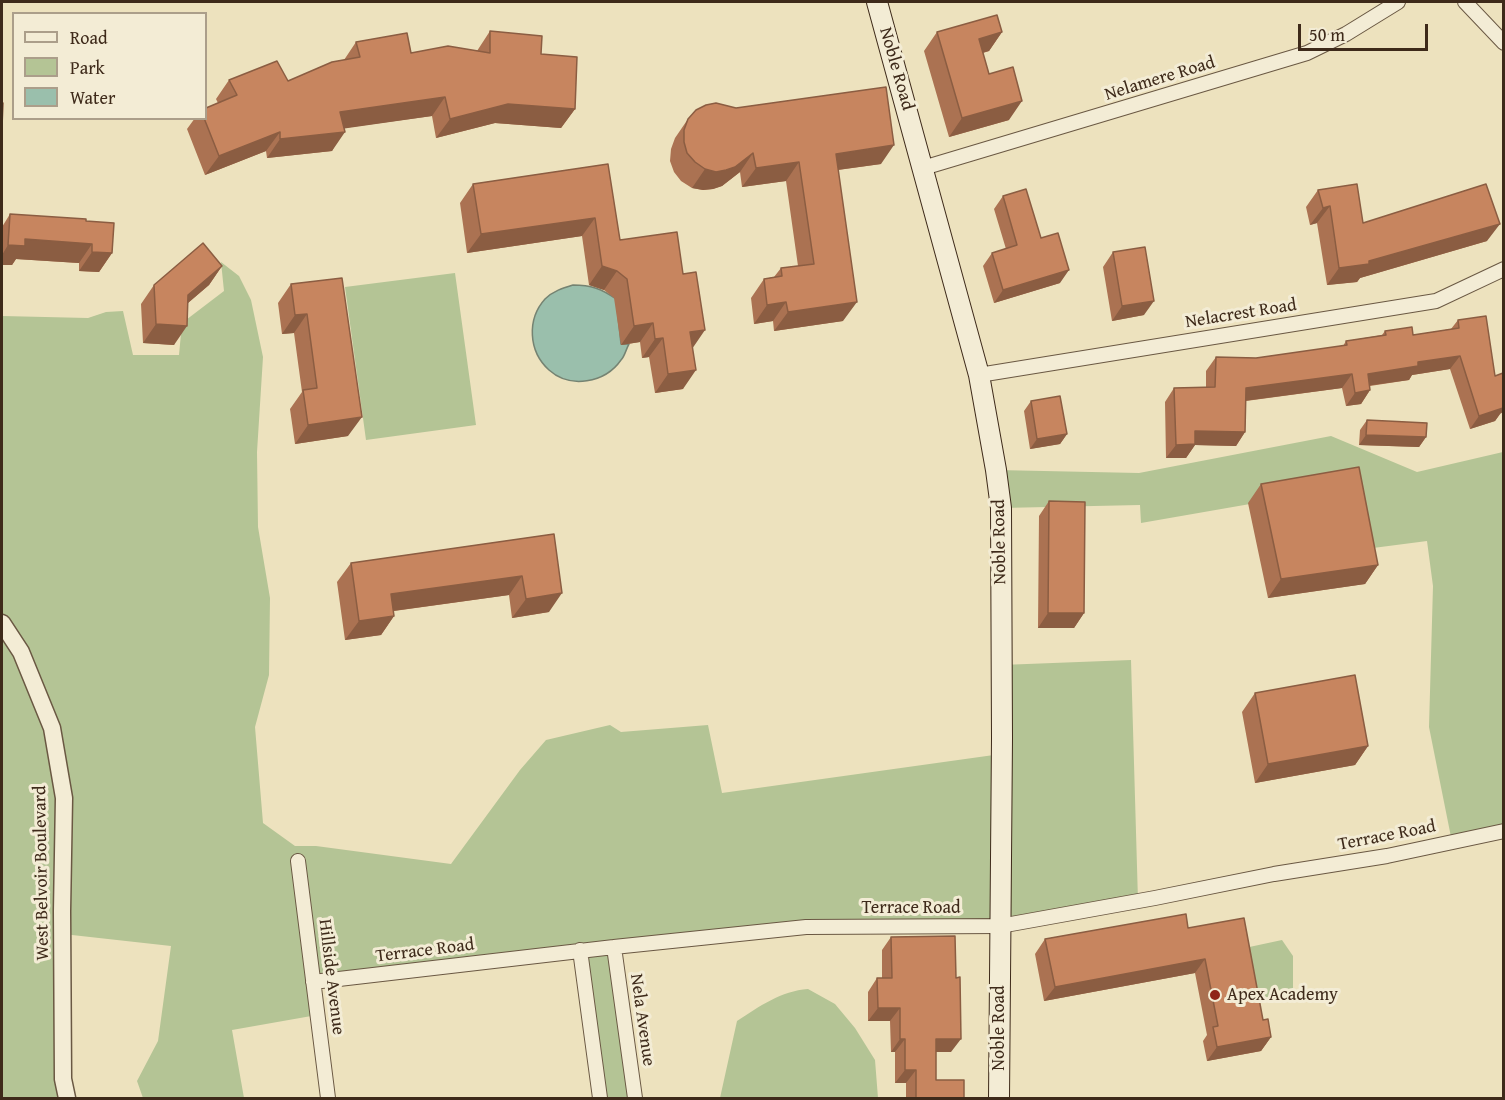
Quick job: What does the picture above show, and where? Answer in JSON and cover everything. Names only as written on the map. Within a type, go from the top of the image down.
[{"type":"main road","name":"Noble Road","points":[[877,2],[979,375],[994,453],[1001,508],[999,1098]]},
{"type":"street","name":"Nelamere Road","points":[[923,168],[1307,53],[1346,34],[1398,2]]},
{"type":"street","points":[[1465,2],[1503,43]]},
{"type":"street","name":"Nelacrest Road","points":[[979,375],[1436,301],[1503,269]]},
{"type":"street","name":"West Belvoir Boulevard","points":[[2,623],[21,652],[52,728],[64,798],[63,1079],[67,1098]]},
{"type":"street","name":"Terrace Road","points":[[313,982],[614,946],[806,927],[1000,926],[1274,874],[1387,856],[1503,831]]},
{"type":"street","name":"Hillside Avenue","points":[[298,861],[328,1098]]},
{"type":"street","name":"Nela Avenue","points":[[614,946],[635,1098]]},
{"type":"street","points":[[580,951],[600,1098]]},
{"type":"green space","points":[[221,262],[239,276],[251,300],[263,357],[257,452],[258,527],[270,598],[269,675],[255,727],[263,823],[295,846],[316,846],[451,864],[520,770],[546,740],[610,725],[621,732],[708,725],[722,793],[1001,754],[1001,665],[1131,660],[1138,901],[1000,926],[806,927],[614,947],[635,1098],[600,1098],[581,951],[313,982],[317,1015],[232,1030],[244,1098],[143,1098],[137,1081],[158,1041],[171,946],[63,934],[67,1098],[2,1098],[2,316],[88,318],[106,312],[123,311],[133,355],[179,355],[182,323],[224,291]]},
{"type":"green space","points":[[455,273],[476,425],[366,440],[345,287]]},
{"type":"green space","points":[[1331,436],[1417,472],[1503,452],[1503,831],[1452,842],[1429,727],[1433,586],[1427,541],[1373,548],[1359,485],[1141,523],[1140,505],[1001,508],[996,470],[1139,473]]},
{"type":"green space","points":[[1282,940],[1293,956],[1293,998],[1251,1003],[1240,949]]},
{"type":"green space","points":[[808,989],[835,1004],[855,1028],[875,1060],[878,1098],[720,1098],[737,1021],[780,996]]},
{"type":"water","points":[[573,285],[596,288],[616,299],[621,344],[629,344],[614,368],[606,374],[587,381],[567,380],[549,370],[537,354],[532,335],[535,316],[545,299]]},
{"type":"building","points":[[997,15],[1002,32],[979,39],[989,74],[1013,67],[1022,101],[962,118],[937,32]]},
{"type":"building","points":[[490,31],[542,36],[541,54],[577,57],[575,109],[508,104],[450,119],[445,97],[340,112],[345,132],[280,139],[280,132],[219,156],[205,120],[207,120],[207,108],[237,95],[229,80],[277,61],[288,81],[332,62],[360,57],[356,42],[407,33],[411,53],[448,46],[490,53]]},
{"type":"building","points":[[886,87],[894,145],[836,154],[857,302],[788,312],[786,302],[767,305],[764,279],[782,276],[781,268],[814,264],[799,162],[756,168],[753,153],[735,167],[726,170],[716,172],[705,169],[687,153],[684,130],[688,119],[696,110],[716,103],[736,108]]},
{"type":"building","points":[[608,164],[620,240],[677,232],[683,274],[696,272],[705,330],[690,332],[696,370],[668,374],[663,338],[655,339],[653,323],[634,326],[627,279],[617,271],[602,266],[595,218],[481,234],[473,184]]},
{"type":"building","points":[[1357,184],[1363,223],[1486,184],[1500,224],[1369,261],[1369,264],[1339,268],[1330,206],[1323,208],[1318,190]]},
{"type":"building","points":[[1026,189],[1041,238],[1058,233],[1069,270],[1003,290],[992,253],[1017,245],[1003,196]]},
{"type":"building","points":[[10,214],[114,223],[112,253],[92,252],[92,244],[25,239],[25,246],[8,245]]},
{"type":"building","points":[[203,243],[222,266],[188,295],[187,326],[156,324],[154,285]]},
{"type":"building","points":[[1145,247],[1154,301],[1122,306],[1113,252]]},
{"type":"building","points":[[342,278],[362,417],[308,425],[303,390],[317,388],[307,314],[295,315],[291,284]]},
{"type":"building","points":[[1486,316],[1495,376],[1503,373],[1503,408],[1479,416],[1460,356],[1418,362],[1418,366],[1368,374],[1370,390],[1355,393],[1352,374],[1246,388],[1245,432],[1195,431],[1195,444],[1176,445],[1174,388],[1215,387],[1216,357],[1256,358],[1347,345],[1346,341],[1386,335],[1385,331],[1412,327],[1413,335],[1459,328],[1458,320]]},
{"type":"building","points":[[1060,396],[1067,434],[1037,439],[1031,401]]},
{"type":"building","points":[[1367,420],[1427,423],[1426,437],[1366,435]]},
{"type":"building","points":[[1359,467],[1378,565],[1281,579],[1261,484]]},
{"type":"building","points":[[1049,501],[1085,502],[1084,613],[1048,613]]},
{"type":"building","points":[[554,534],[562,593],[526,599],[522,576],[391,594],[394,616],[359,621],[351,563]]},
{"type":"building","points":[[1355,675],[1368,746],[1268,764],[1255,693]]},
{"type":"building","points":[[1186,914],[1188,928],[1244,918],[1263,1020],[1268,1019],[1271,1037],[1217,1047],[1213,1027],[1218,1026],[1205,959],[1055,987],[1045,939]]},
{"type":"building","points":[[955,936],[956,978],[960,977],[961,1039],[936,1039],[936,1080],[964,1080],[964,1098],[916,1098],[916,1070],[905,1070],[905,1039],[900,1039],[900,1008],[878,1008],[877,978],[892,978],[891,937]]},
{"type":"place","name":"Apex Academy","points":[[1215,995]]}]
